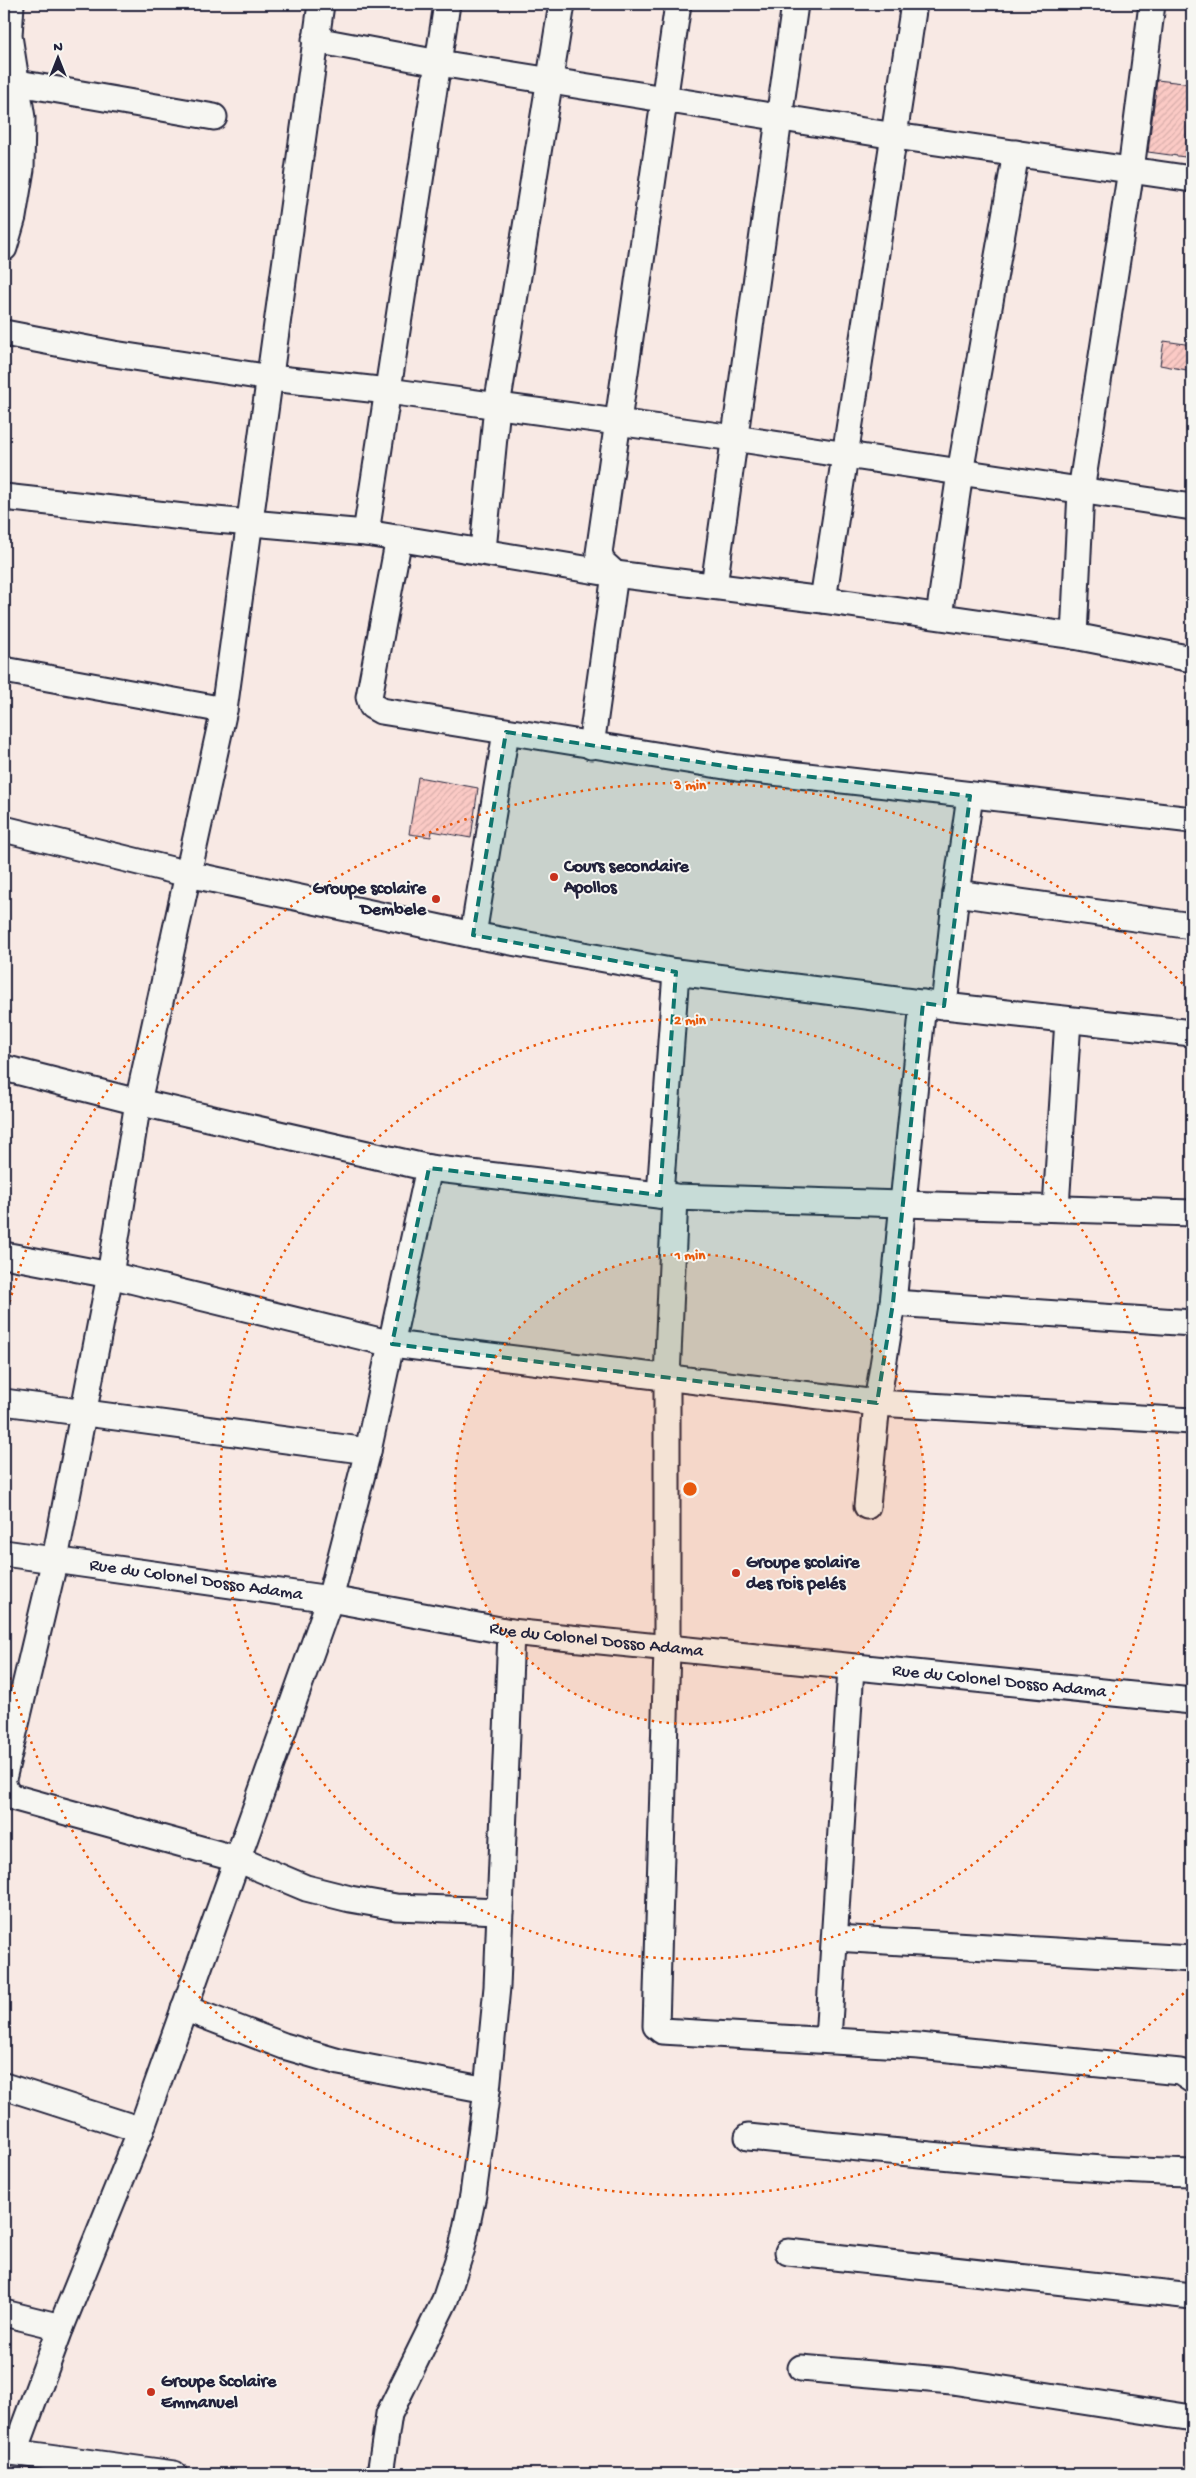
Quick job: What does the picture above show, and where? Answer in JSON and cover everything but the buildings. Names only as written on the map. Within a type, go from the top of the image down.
[{"type":"street","points":[[4,248],[13,217],[21,169],[13,116],[18,83],[9,36],[11,4]]},
{"type":"street","points":[[4,1776],[55,1559],[110,1275],[138,1102],[224,710],[248,523],[271,378],[321,4]]},
{"type":"street","points":[[366,533],[447,4]]},
{"type":"street","points":[[483,550],[497,406],[562,4]]},
{"type":"street","points":[[615,574],[602,562],[599,553],[616,422],[678,4]]},
{"type":"street","points":[[714,586],[795,4]]},
{"type":"street","points":[[823,600],[914,4]]},
{"type":"street","points":[[1074,636],[1081,491],[1132,170],[1152,4]]},
{"type":"street","points":[[315,40],[439,63],[895,136],[1192,179]]},
{"type":"street","points":[[18,83],[214,117]]},
{"type":"street","points":[[939,616],[960,472],[1016,153]]},
{"type":"street","points":[[4,334],[114,354],[271,378],[388,391],[734,438],[1192,507]]},
{"type":"street","points":[[4,497],[248,523],[366,533],[483,550],[615,574],[823,600],[1074,636],[1192,659]]},
{"type":"street","points":[[399,538],[369,698],[372,706],[381,711],[737,768],[1192,820]]},
{"type":"street","points":[[591,746],[615,574]]},
{"type":"street","points":[[4,670],[224,710]]},
{"type":"street","points":[[473,935],[506,732]]},
{"type":"street","points":[[866,1506],[877,1403],[893,1303],[902,1203],[934,1005],[956,893],[970,796]]},
{"type":"street","points":[[4,829],[188,874],[473,935],[676,972],[934,1005],[1192,1033]]},
{"type":"street","points":[[956,893],[1192,926]]},
{"type":"street","points":[[676,972],[668,1196],[668,1649],[656,2026],[662,2031],[919,2046],[1180,2072],[1192,2080]]},
{"type":"street","points":[[1056,1208],[1068,1020]]},
{"type":"street","points":[[4,1068],[138,1102],[429,1168],[668,1196],[1192,1213]]},
{"type":"street","points":[[174,2474],[9,2451],[141,2130],[330,1599],[368,1451],[429,1168]]},
{"type":"street","points":[[4,1255],[110,1275],[392,1344],[877,1403],[1192,1421]]},
{"type":"street","points":[[893,1303],[1192,1323]]},
{"type":"street","points":[[4,1402],[368,1451]]},
{"type":"street","name":"Rue du Colonel Dosso Adama","points":[[4,1553],[330,1599],[511,1632],[851,1668],[1192,1701]]},
{"type":"street","points":[[380,2474],[389,2414],[445,2300],[462,2248],[473,2195],[487,2090],[497,1987],[511,1632]]},
{"type":"street","points":[[828,2040],[851,1668]]},
{"type":"street","points":[[4,1786],[4,1790],[12,1797],[237,1858],[306,1888],[350,1900],[396,1907],[500,1911]]},
{"type":"street","points":[[835,1938],[1192,1959]]},
{"type":"street","points":[[184,2008],[284,2046],[339,2062],[487,2090]]},
{"type":"street","points":[[4,2086],[141,2130]]},
{"type":"street","points":[[748,2137],[985,2160],[1136,2171],[1192,2172]]},
{"type":"street","points":[[788,2252],[1192,2296]]},
{"type":"street","points":[[4,2313],[61,2327]]},
{"type":"street","points":[[801,2368],[952,2382],[1192,2418]]},
{"type":"highlighted area","points":[[506,732],[737,768],[970,796],[944,1006],[923,1003],[893,1303],[877,1403],[392,1344],[429,1168],[660,1195],[676,972],[473,935]]},
{"type":"place","name":"Cours secondaire Apollos","points":[[554,877]]},
{"type":"place","name":"Groupe scolaire Dembele","points":[[436,899]]},
{"type":"place","name":"Groupe scolaire des rois pelés","points":[[736,1573]]},
{"type":"place","name":"Groupe Scolaire Emmanuel","points":[[151,2392]]}]
